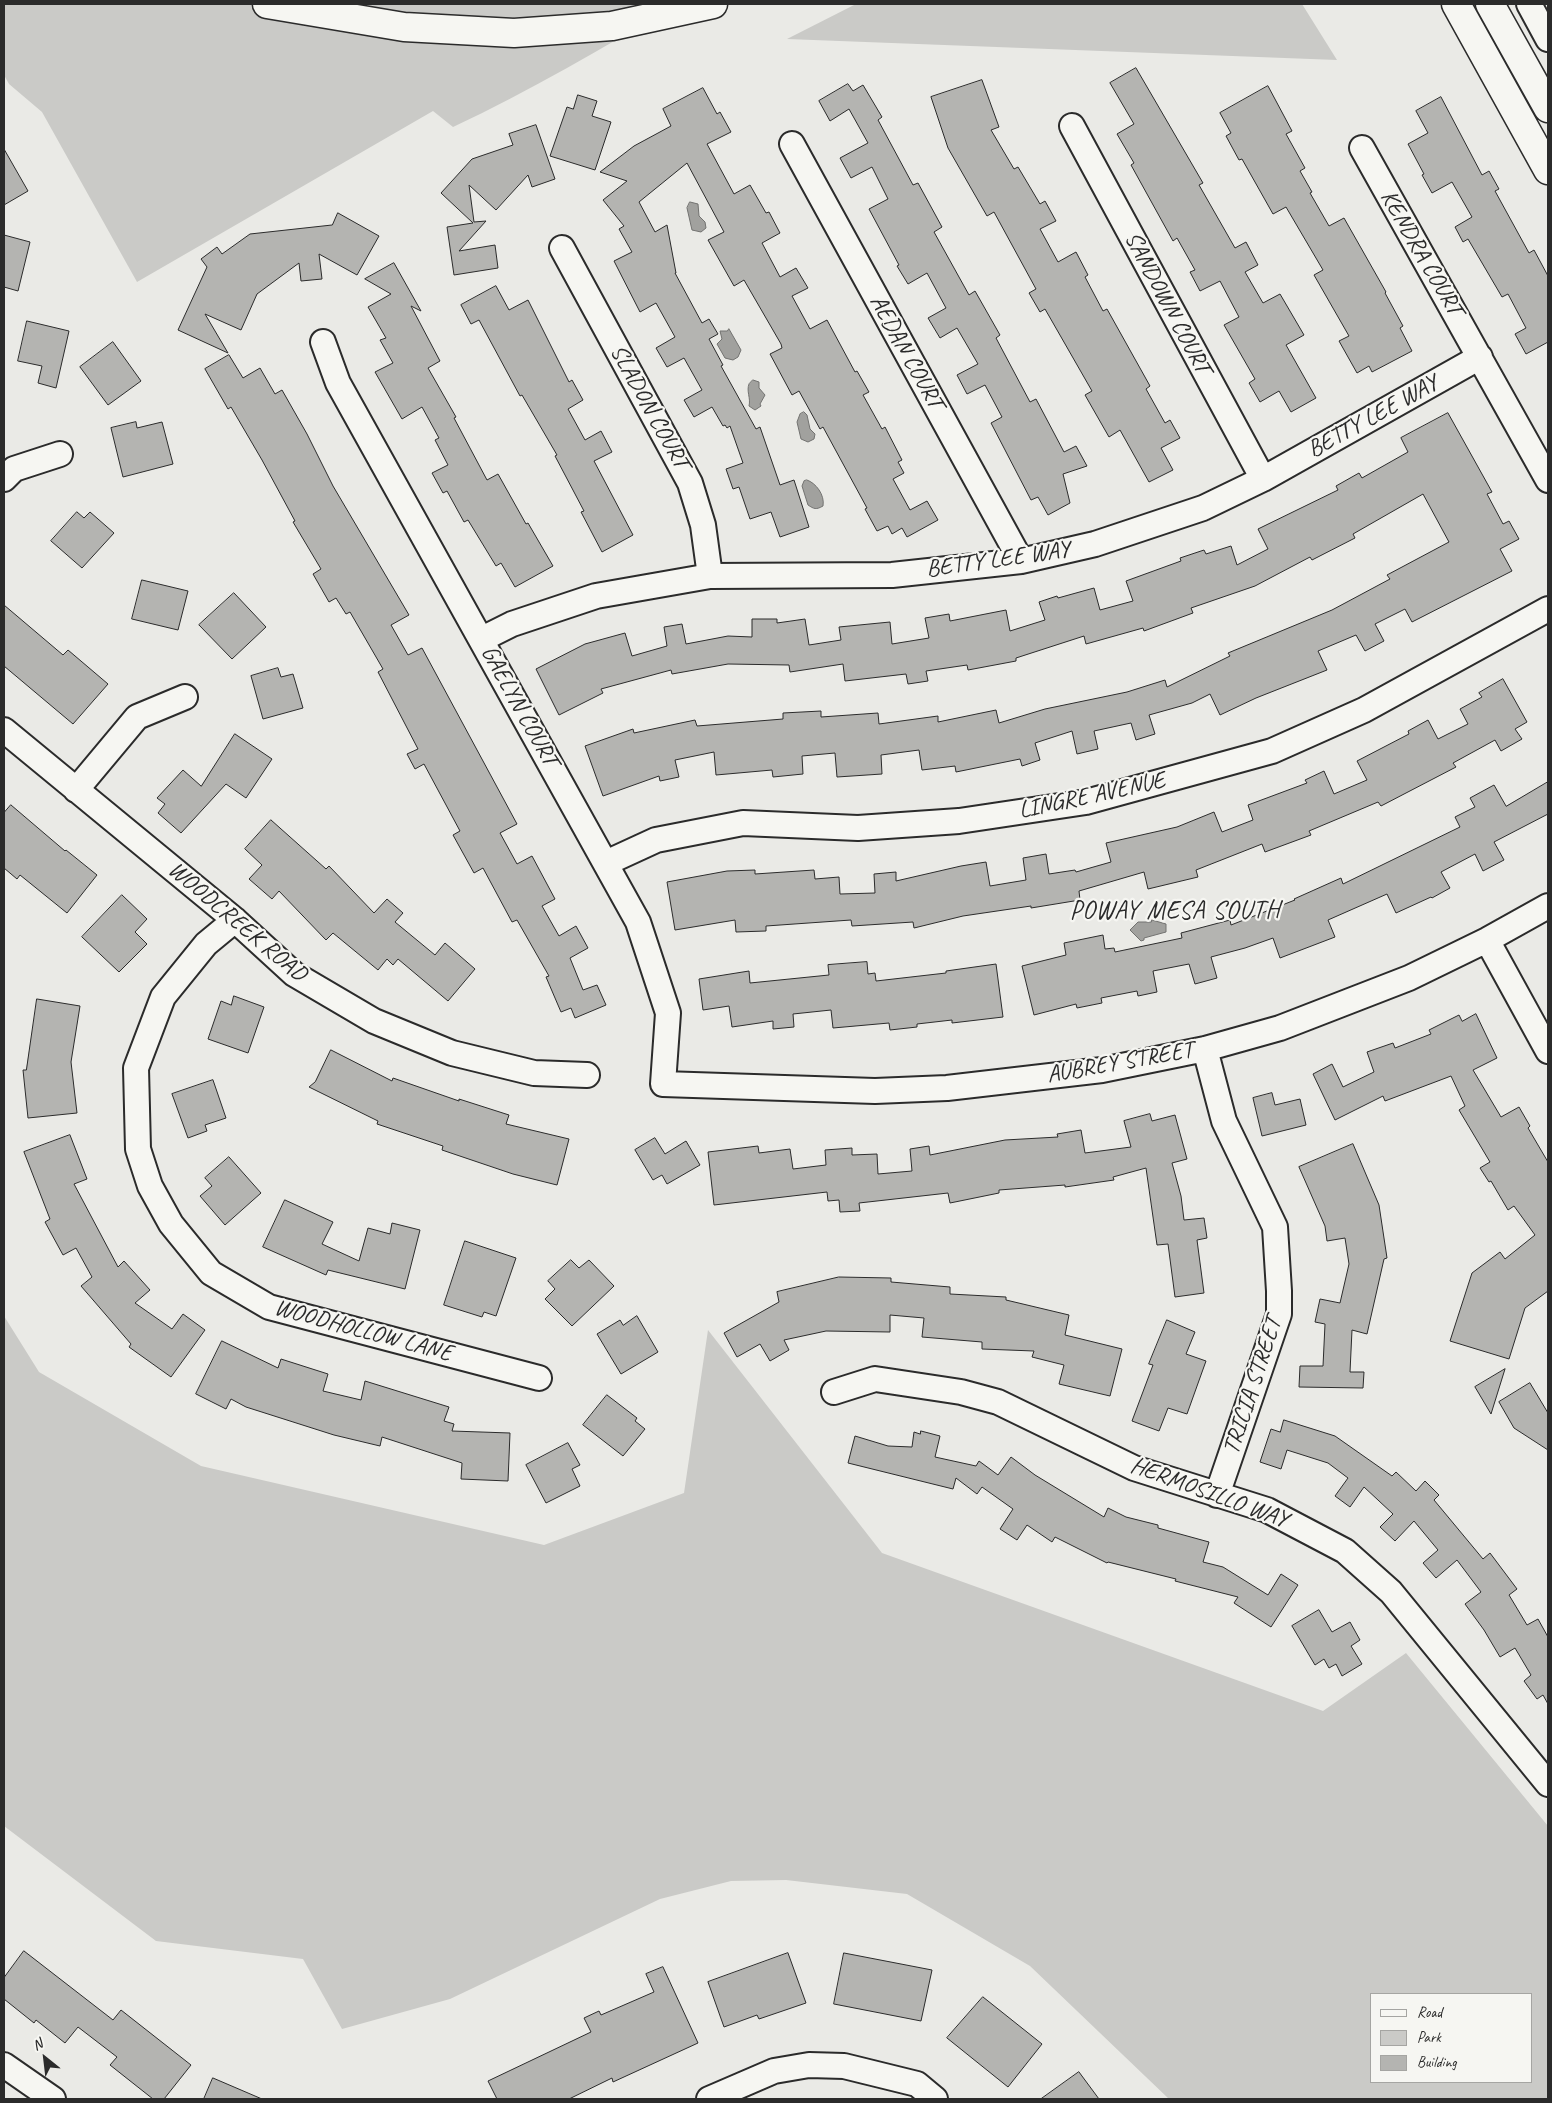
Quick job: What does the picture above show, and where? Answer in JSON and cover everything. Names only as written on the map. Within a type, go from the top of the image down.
[{"type":"main road","points":[[267,4],[404,27],[514,33],[612,26],[713,4]]},
{"type":"main road","points":[[1456,4],[1548,170]]},
{"type":"main road","points":[[1490,4],[1548,108]]},
{"type":"street","points":[[1529,4],[1548,39]]},
{"type":"street","name":"SANDOWN COURT","points":[[1072,126],[1263,479]]},
{"type":"street","name":"AEDAN COURT","points":[[792,144],[1021,561]]},
{"type":"street","name":"KENDRA COURT","points":[[1362,148],[1548,480]]},
{"type":"street","name":"SLADON COURT","points":[[562,248],[690,484],[703,525],[710,576]]},
{"type":"street","name":"GAELYN COURT","points":[[323,342],[338,383],[638,922],[668,1013],[663,1084]]},
{"type":"street","name":"BETTY LEE WAY","points":[[482,639],[512,624],[596,596],[710,576],[892,575],[1021,561],[1095,544],[1203,508],[1263,479],[1480,357]]},
{"type":"street","points":[[4,479],[14,470],[60,454]]},
{"type":"street","name":"LINGRE AVENUE","points":[[606,863],[656,840],[743,823],[858,828],[959,822],[1096,799],[1272,751],[1364,710],[1548,609]]},
{"type":"street","points":[[76,790],[137,717],[184,697]]},
{"type":"street","name":"WOODCREEK ROAD","points":[[4,730],[235,920],[294,974],[374,1021],[452,1053],[534,1072],[587,1075]]},
{"type":"street","name":"AUBREY STREET","points":[[663,1084],[875,1091],[947,1088],[1102,1070],[1205,1049],[1280,1028],[1409,978],[1487,940],[1548,906]]},
{"type":"street","name":"WOODHOLLOW LANE","points":[[235,920],[206,944],[163,997],[136,1068],[138,1150],[150,1186],[171,1224],[211,1273],[269,1307],[538,1378]]},
{"type":"street","points":[[1487,940],[1548,1051]]},
{"type":"street","name":"TRICIA STREET","points":[[1205,1049],[1224,1120],[1275,1227],[1279,1291],[1279,1314],[1217,1495]]},
{"type":"street","name":"HERMOSILLO WAY","points":[[834,1392],[875,1379],[961,1392],[998,1402],[1134,1468],[1268,1510],[1345,1551],[1391,1592],[1548,1784]]},
{"type":"street","points":[[4,2065],[53,2099]]},
{"type":"street","points":[[710,2099],[774,2071],[809,2065],[844,2066],[917,2084],[936,2099]]},
{"type":"green space","points":[[4,4],[677,4],[538,84],[453,127],[433,111],[137,282],[42,112],[9,84],[4,75]]},
{"type":"green space","points":[[856,4],[1302,4],[1337,60],[787,39]]},
{"type":"green space","points":[[4,1316],[39,1372],[201,1466],[544,1545],[684,1493],[708,1330],[882,1553],[1323,1711],[1406,1653],[1548,1826],[1548,2099],[1169,2099],[1030,1966],[907,1894],[786,1880],[731,1881],[660,1899],[450,1999],[342,2029],[303,1959],[156,1941],[4,1826]]},
{"type":"shaded area","points":[[690,202],[698,204],[699,216],[705,222],[706,228],[701,232],[692,230],[687,208]]},
{"type":"shaded area","points":[[729,329],[741,350],[738,357],[733,360],[725,358],[717,344],[722,339],[720,331],[727,331]]},
{"type":"shaded area","points":[[753,380],[759,382],[759,388],[765,395],[760,404],[761,406],[755,410],[749,406],[748,392],[749,384]]},
{"type":"shaded area","points":[[804,412],[807,415],[810,429],[815,434],[814,439],[808,442],[801,439],[797,422],[800,414]]},
{"type":"shaded area","points":[[807,480],[819,490],[823,498],[823,506],[815,508],[808,505],[802,486],[804,481]]},
{"type":"shaded area","points":[[1152,920],[1166,924],[1166,932],[1144,938],[1141,941],[1130,930],[1138,922],[1151,922]]},
{"type":"building","points":[[1136,68],[1203,183],[1199,185],[1235,248],[1246,242],[1258,265],[1245,272],[1263,303],[1280,294],[1304,335],[1286,345],[1316,398],[1291,412],[1279,391],[1260,402],[1249,383],[1255,379],[1224,325],[1239,317],[1220,281],[1200,291],[1190,272],[1195,270],[1177,238],[1173,241],[1131,165],[1134,163],[1117,134],[1134,124],[1110,83]]},
{"type":"building","points":[[982,80],[999,127],[991,130],[1014,169],[1018,167],[1040,204],[1045,201],[1056,221],[1040,229],[1058,262],[1076,252],[1088,275],[1085,277],[1103,311],[1107,309],[1150,386],[1146,389],[1165,423],[1170,420],[1180,438],[1161,448],[1173,470],[1149,482],[1120,430],[1109,437],[1085,395],[1092,391],[1045,309],[1040,312],[1029,293],[1036,289],[994,212],[987,216],[948,148],[931,97]]},
{"type":"building","points":[[848,84],[853,91],[863,85],[882,117],[878,120],[913,185],[918,183],[942,227],[934,232],[969,295],[975,291],[1000,335],[996,338],[1030,402],[1036,399],[1064,452],[1076,446],[1087,466],[1063,474],[1070,503],[1048,515],[1038,497],[1031,500],[991,423],[1002,417],[985,385],[967,394],[957,375],[978,364],[957,328],[940,338],[928,318],[946,308],[927,273],[908,284],[897,266],[899,265],[869,209],[888,199],[872,167],[851,178],[840,158],[868,143],[849,109],[830,121],[819,101]]},
{"type":"building","points":[[1268,86],[1292,131],[1286,134],[1305,168],[1300,171],[1312,192],[1310,193],[1329,226],[1344,218],[1403,326],[1400,328],[1412,351],[1372,372],[1369,366],[1357,373],[1339,341],[1349,336],[1314,275],[1323,270],[1286,207],[1273,214],[1242,159],[1239,160],[1226,136],[1231,133],[1220,113]]},
{"type":"building","points":[[703,88],[717,114],[720,112],[731,132],[707,144],[734,194],[750,185],[766,213],[769,212],[780,233],[762,243],[780,277],[796,268],[808,288],[792,296],[810,329],[827,320],[855,372],[857,371],[869,392],[863,395],[882,429],[885,427],[902,460],[898,462],[904,473],[893,479],[910,510],[927,501],[938,520],[907,537],[902,528],[892,534],[888,526],[877,531],[865,509],[867,508],[823,427],[820,429],[799,391],[792,395],[770,354],[782,348],[781,344],[744,280],[734,286],[708,240],[724,232],[687,163],[639,202],[655,232],[667,225],[675,273],[702,323],[709,319],[718,334],[709,339],[723,365],[721,366],[756,429],[760,427],[780,485],[794,480],[809,527],[780,537],[771,512],[750,519],[739,487],[733,489],[726,469],[743,463],[730,426],[727,428],[725,425],[723,426],[712,407],[694,417],[684,400],[702,390],[684,358],[667,367],[656,348],[675,337],[656,303],[640,312],[614,261],[632,252],[619,229],[624,226],[603,200],[627,181],[600,172],[634,146],[671,126],[663,109]]},
{"type":"building","points":[[578,95],[597,101],[592,116],[611,122],[595,170],[550,156],[567,107],[573,109]]},
{"type":"building","points":[[1441,97],[1482,175],[1489,171],[1499,189],[1495,191],[1529,253],[1534,250],[1548,276],[1548,342],[1526,354],[1515,334],[1526,328],[1508,294],[1502,297],[1468,239],[1463,242],[1455,227],[1472,217],[1452,182],[1432,193],[1408,144],[1428,133],[1416,111]]},
{"type":"building","points":[[536,125],[555,179],[532,187],[528,175],[496,210],[469,185],[474,222],[486,221],[459,251],[495,245],[498,268],[454,275],[447,227],[473,223],[441,193],[472,159],[513,145],[509,134]]},
{"type":"building","points":[[4,149],[28,191],[4,205]]},
{"type":"building","points":[[338,213],[379,236],[357,275],[319,254],[322,279],[301,281],[299,263],[257,294],[241,330],[205,314],[228,353],[178,330],[207,267],[201,259],[217,247],[222,254],[250,234],[332,225]]},
{"type":"building","points":[[4,235],[30,242],[18,291],[4,287]]},
{"type":"building","points":[[394,263],[421,311],[411,306],[440,361],[428,368],[456,417],[454,418],[487,480],[498,474],[526,524],[528,523],[553,566],[515,587],[501,563],[496,566],[468,520],[464,522],[447,491],[443,493],[432,473],[448,465],[435,440],[439,438],[422,407],[402,419],[375,372],[393,363],[380,340],[386,338],[368,307],[391,294],[365,279]]},
{"type":"building","points":[[496,286],[509,310],[528,300],[569,382],[572,380],[583,400],[568,409],[585,440],[601,431],[612,452],[594,461],[633,535],[602,552],[581,512],[584,511],[555,456],[557,455],[522,395],[520,396],[479,320],[471,324],[461,305]]},
{"type":"building","points":[[27,321],[69,331],[56,388],[38,383],[42,366],[18,361]]},
{"type":"building","points":[[113,342],[141,381],[108,405],[80,367]]},
{"type":"building","points":[[229,355],[243,378],[260,368],[275,394],[282,390],[333,486],[409,615],[391,625],[408,655],[422,648],[517,824],[500,833],[517,864],[532,856],[555,899],[542,906],[559,936],[576,926],[588,948],[570,958],[583,990],[597,985],[606,1005],[575,1018],[571,1008],[561,1012],[546,977],[549,976],[517,920],[512,922],[483,868],[474,873],[453,835],[460,831],[424,764],[415,769],[407,754],[418,749],[378,672],[383,669],[350,612],[346,614],[336,598],[329,602],[313,574],[321,569],[293,522],[295,521],[262,460],[231,407],[228,409],[205,369]]},
{"type":"building","points":[[1448,413],[1492,492],[1487,494],[1503,524],[1509,521],[1519,539],[1500,549],[1512,571],[1412,622],[1405,609],[1375,624],[1384,641],[1365,651],[1356,635],[1318,651],[1327,670],[1256,698],[1220,715],[1210,694],[1192,703],[1149,715],[1155,734],[1136,740],[1131,723],[1094,731],[1098,749],[1077,754],[1072,731],[1035,743],[1040,760],[1022,766],[1020,759],[956,772],[955,766],[922,770],[919,750],[881,755],[882,774],[837,777],[835,753],[802,756],[803,774],[773,777],[772,770],[716,775],[714,752],[675,760],[679,777],[660,781],[659,776],[603,796],[585,746],[633,729],[634,733],[695,720],[697,726],[783,719],[783,713],[821,711],[821,717],[878,713],[879,724],[938,716],[938,722],[996,710],[999,723],[1045,709],[1127,692],[1165,680],[1167,687],[1230,656],[1228,653],[1332,610],[1390,579],[1387,575],[1449,542],[1423,494],[1353,534],[1355,538],[1312,560],[1310,557],[1255,586],[1191,608],[1193,613],[1144,631],[1143,628],[1086,644],[1084,636],[1016,658],[1016,661],[968,670],[967,665],[926,671],[928,681],[908,684],[906,674],[845,681],[843,664],[790,672],[789,665],[728,664],[672,674],[671,670],[601,689],[603,693],[559,715],[536,669],[585,644],[625,633],[632,656],[667,646],[664,627],[682,624],[686,644],[728,636],[752,637],[752,619],[777,619],[777,623],[805,619],[809,645],[841,640],[839,627],[890,622],[892,644],[929,638],[925,618],[949,614],[950,621],[1006,610],[1010,631],[1045,620],[1039,602],[1057,596],[1058,598],[1094,588],[1100,610],[1133,601],[1126,581],[1181,561],[1180,558],[1204,550],[1206,554],[1231,546],[1237,565],[1268,549],[1258,529],[1338,490],[1336,486],[1359,473],[1362,478],[1408,452],[1401,438]]},
{"type":"building","points":[[136,422],[137,428],[162,422],[173,464],[123,477],[111,428]]},
{"type":"building","points":[[77,512],[84,518],[90,512],[114,533],[82,568],[51,541]]},
{"type":"building","points":[[142,580],[188,591],[178,630],[132,619]]},
{"type":"building","points":[[234,593],[266,627],[232,659],[199,625]]},
{"type":"building","points":[[4,605],[63,655],[68,650],[108,684],[73,724],[4,666]]},
{"type":"building","points":[[278,668],[281,677],[293,674],[303,708],[263,719],[251,676]]},
{"type":"building","points":[[1503,679],[1527,722],[1515,729],[1522,739],[1501,751],[1495,740],[1453,763],[1456,767],[1381,806],[1378,802],[1309,831],[1311,835],[1265,852],[1262,844],[1196,870],[1198,877],[1148,889],[1144,872],[1079,891],[1080,900],[963,916],[914,928],[913,922],[852,926],[851,920],[766,926],[766,931],[736,932],[735,920],[675,930],[667,882],[727,871],[755,870],[755,874],[814,870],[815,879],[839,877],[840,894],[875,893],[874,874],[896,872],[896,881],[986,862],[990,886],[1026,880],[1023,858],[1046,854],[1049,874],[1075,870],[1076,872],[1111,862],[1106,843],[1177,827],[1214,812],[1222,832],[1253,820],[1248,805],[1307,783],[1305,780],[1324,771],[1334,794],[1367,780],[1357,761],[1409,734],[1408,731],[1428,720],[1438,739],[1468,724],[1460,709],[1482,697],[1479,693]]},
{"type":"building","points":[[235,734],[272,759],[246,798],[226,784],[181,833],[158,813],[165,804],[157,798],[183,770],[201,786]]},
{"type":"building","points":[[1548,782],[1548,814],[1494,842],[1504,860],[1483,871],[1475,854],[1441,872],[1450,888],[1432,898],[1396,913],[1387,894],[1328,920],[1335,937],[1280,958],[1273,938],[1211,957],[1217,978],[1195,984],[1189,964],[1153,971],[1157,992],[1138,996],[1137,991],[1101,998],[1102,1003],[1077,1008],[1076,1004],[1034,1015],[1022,966],[1066,955],[1064,943],[1103,935],[1105,949],[1114,948],[1115,952],[1182,938],[1181,933],[1230,920],[1231,925],[1295,900],[1341,878],[1343,884],[1460,827],[1455,817],[1475,807],[1470,798],[1494,785],[1506,806]]},
{"type":"building","points":[[11,805],[65,851],[97,875],[67,913],[20,875],[17,879],[4,868],[4,813]]},
{"type":"building","points":[[271,820],[326,869],[329,866],[374,913],[387,899],[403,913],[395,922],[435,955],[445,943],[475,969],[448,1001],[398,959],[393,965],[387,959],[378,970],[333,933],[326,940],[279,891],[272,899],[249,879],[262,865],[245,849]]},
{"type":"building","points":[[122,895],[147,919],[135,932],[147,944],[119,972],[82,937]]},
{"type":"building","points":[[867,962],[868,974],[875,973],[876,981],[946,973],[946,971],[996,964],[1003,1017],[952,1023],[952,1020],[917,1024],[917,1027],[890,1030],[889,1023],[833,1028],[831,1010],[793,1014],[794,1027],[773,1029],[773,1021],[732,1027],[729,1006],[703,1010],[699,979],[749,971],[750,983],[829,975],[828,965]]},
{"type":"building","points":[[234,996],[264,1007],[248,1053],[208,1039],[221,1001],[231,1005]]},
{"type":"building","points":[[37,999],[80,1006],[71,1062],[77,1113],[28,1118],[23,1070],[26,1070]]},
{"type":"building","points":[[1476,1014],[1497,1058],[1473,1070],[1501,1117],[1519,1107],[1530,1126],[1528,1128],[1548,1162],[1548,1291],[1525,1308],[1509,1359],[1450,1341],[1472,1273],[1500,1252],[1505,1259],[1535,1235],[1514,1206],[1508,1210],[1491,1181],[1489,1182],[1480,1168],[1490,1162],[1459,1110],[1465,1106],[1451,1076],[1385,1101],[1383,1096],[1335,1120],[1313,1074],[1332,1064],[1343,1087],[1374,1072],[1367,1052],[1393,1043],[1395,1048],[1431,1034],[1429,1030],[1459,1015],[1462,1021]]},
{"type":"building","points":[[331,1050],[392,1081],[393,1078],[459,1101],[459,1099],[509,1115],[506,1124],[569,1139],[557,1185],[513,1174],[442,1150],[443,1146],[377,1124],[378,1121],[309,1087],[315,1082]]},
{"type":"building","points":[[213,1080],[226,1118],[205,1125],[207,1131],[188,1138],[172,1094]]},
{"type":"building","points":[[1272,1093],[1275,1105],[1300,1099],[1306,1125],[1262,1136],[1253,1098]]},
{"type":"building","points":[[1150,1114],[1152,1121],[1175,1115],[1187,1159],[1172,1163],[1181,1196],[1184,1220],[1204,1218],[1207,1238],[1197,1240],[1204,1293],[1175,1297],[1168,1244],[1157,1245],[1146,1168],[1113,1177],[1114,1180],[1065,1187],[1065,1185],[999,1190],[999,1193],[950,1203],[948,1193],[859,1203],[860,1211],[840,1212],[839,1200],[828,1201],[827,1192],[714,1205],[708,1152],[758,1146],[759,1153],[790,1149],[793,1169],[826,1165],[825,1150],[852,1148],[852,1155],[877,1154],[878,1174],[912,1171],[910,1149],[929,1146],[930,1155],[1005,1140],[1058,1137],[1057,1134],[1081,1130],[1085,1153],[1131,1147],[1124,1121]]},
{"type":"building","points":[[70,1135],[87,1179],[74,1184],[118,1267],[124,1261],[150,1290],[135,1303],[172,1329],[183,1314],[205,1330],[171,1377],[129,1347],[131,1344],[81,1286],[92,1277],[76,1248],[63,1255],[45,1222],[50,1219],[24,1152]]},
{"type":"building","points":[[655,1138],[665,1154],[686,1141],[700,1165],[667,1184],[662,1175],[653,1180],[635,1150]]},
{"type":"building","points":[[1353,1144],[1379,1205],[1387,1258],[1384,1259],[1367,1334],[1352,1330],[1350,1372],[1364,1372],[1363,1388],[1299,1387],[1300,1366],[1323,1366],[1325,1324],[1315,1322],[1320,1299],[1340,1303],[1349,1264],[1345,1238],[1327,1241],[1325,1226],[1299,1167]]},
{"type":"building","points":[[229,1157],[261,1193],[225,1225],[200,1196],[212,1186],[205,1178]]},
{"type":"building","points":[[285,1200],[333,1222],[322,1244],[359,1261],[368,1228],[390,1234],[392,1223],[420,1230],[405,1289],[328,1270],[326,1275],[263,1247]]},
{"type":"building","points":[[465,1241],[516,1258],[496,1316],[484,1312],[482,1317],[444,1305]]},
{"type":"building","points":[[571,1260],[579,1268],[589,1260],[614,1286],[572,1326],[545,1299],[555,1289],[548,1281]]},
{"type":"building","points":[[839,1277],[891,1278],[891,1282],[950,1287],[950,1294],[1006,1297],[1006,1300],[1069,1315],[1065,1335],[1122,1349],[1110,1396],[1059,1384],[1064,1365],[1032,1357],[1034,1351],[982,1349],[982,1342],[922,1337],[924,1318],[890,1315],[890,1332],[826,1331],[784,1340],[789,1350],[770,1361],[760,1344],[737,1357],[724,1333],[779,1302],[777,1292]]},
{"type":"building","points":[[637,1316],[658,1352],[621,1374],[597,1334],[620,1320],[623,1325]]},
{"type":"building","points":[[1167,1320],[1195,1332],[1186,1354],[1206,1361],[1187,1414],[1168,1408],[1159,1431],[1132,1421],[1153,1365],[1149,1364]]},
{"type":"building","points":[[222,1341],[278,1368],[281,1359],[328,1374],[323,1391],[361,1400],[365,1381],[449,1407],[444,1421],[454,1424],[452,1431],[510,1433],[508,1481],[461,1479],[462,1463],[382,1437],[380,1446],[334,1435],[246,1407],[231,1399],[226,1409],[196,1394]]},
{"type":"building","points":[[1505,1369],[1491,1414],[1475,1387]]},
{"type":"building","points":[[1530,1383],[1548,1413],[1548,1450],[1514,1428],[1499,1402]]},
{"type":"building","points":[[607,1395],[637,1418],[635,1421],[645,1429],[623,1456],[583,1425]]},
{"type":"building","points":[[1284,1420],[1335,1436],[1392,1476],[1396,1472],[1416,1491],[1425,1481],[1439,1495],[1434,1500],[1483,1559],[1490,1553],[1517,1589],[1509,1595],[1527,1625],[1538,1619],[1548,1637],[1548,1704],[1543,1695],[1537,1699],[1524,1681],[1531,1675],[1515,1648],[1500,1657],[1484,1630],[1465,1604],[1481,1592],[1457,1560],[1436,1578],[1423,1563],[1438,1550],[1414,1521],[1395,1541],[1380,1527],[1393,1514],[1364,1487],[1350,1507],[1335,1496],[1348,1478],[1328,1463],[1287,1450],[1281,1469],[1260,1462],[1271,1429],[1280,1432]]},
{"type":"building","points":[[921,1431],[940,1436],[935,1457],[976,1466],[979,1461],[998,1475],[1011,1457],[1035,1475],[1104,1517],[1108,1508],[1126,1517],[1158,1525],[1158,1528],[1209,1542],[1203,1562],[1223,1567],[1268,1595],[1281,1574],[1298,1585],[1271,1627],[1234,1603],[1238,1597],[1175,1581],[1176,1579],[1107,1563],[1055,1537],[1052,1542],[1027,1525],[1017,1540],[1000,1529],[1013,1509],[982,1487],[977,1494],[956,1478],[953,1489],[848,1463],[855,1436],[888,1446],[912,1447],[914,1432],[920,1434]]},
{"type":"building","points":[[568,1443],[580,1465],[572,1469],[580,1486],[546,1503],[526,1465]]},
{"type":"building","points":[[1319,1610],[1332,1632],[1350,1622],[1360,1640],[1351,1646],[1362,1664],[1342,1676],[1336,1664],[1329,1668],[1324,1659],[1315,1665],[1292,1626]]},
{"type":"building","points":[[24,1951],[113,2020],[121,2010],[191,2065],[164,2099],[153,2099],[110,2065],[117,2057],[78,2027],[65,2043],[36,2020],[34,2023],[4,1999],[4,1978]]},
{"type":"building","points":[[788,1953],[806,2003],[759,2019],[757,2015],[724,2027],[708,1982]]},
{"type":"building","points":[[844,1953],[932,1970],[921,2021],[834,2004]]},
{"type":"building","points":[[663,1967],[698,2043],[613,2082],[612,2078],[569,2099],[497,2099],[488,2081],[591,2032],[584,2018],[599,2011],[601,2015],[654,1992],[646,1974]]},
{"type":"building","points":[[983,1997],[1042,2044],[1008,2087],[947,2038]]},
{"type":"building","points":[[1079,2072],[1099,2099],[1041,2099]]},
{"type":"building","points":[[213,2078],[262,2099],[204,2099]]},
{"type":"district","name":"POWAY MESA SOUTH","points":[[1175,911]]}]
